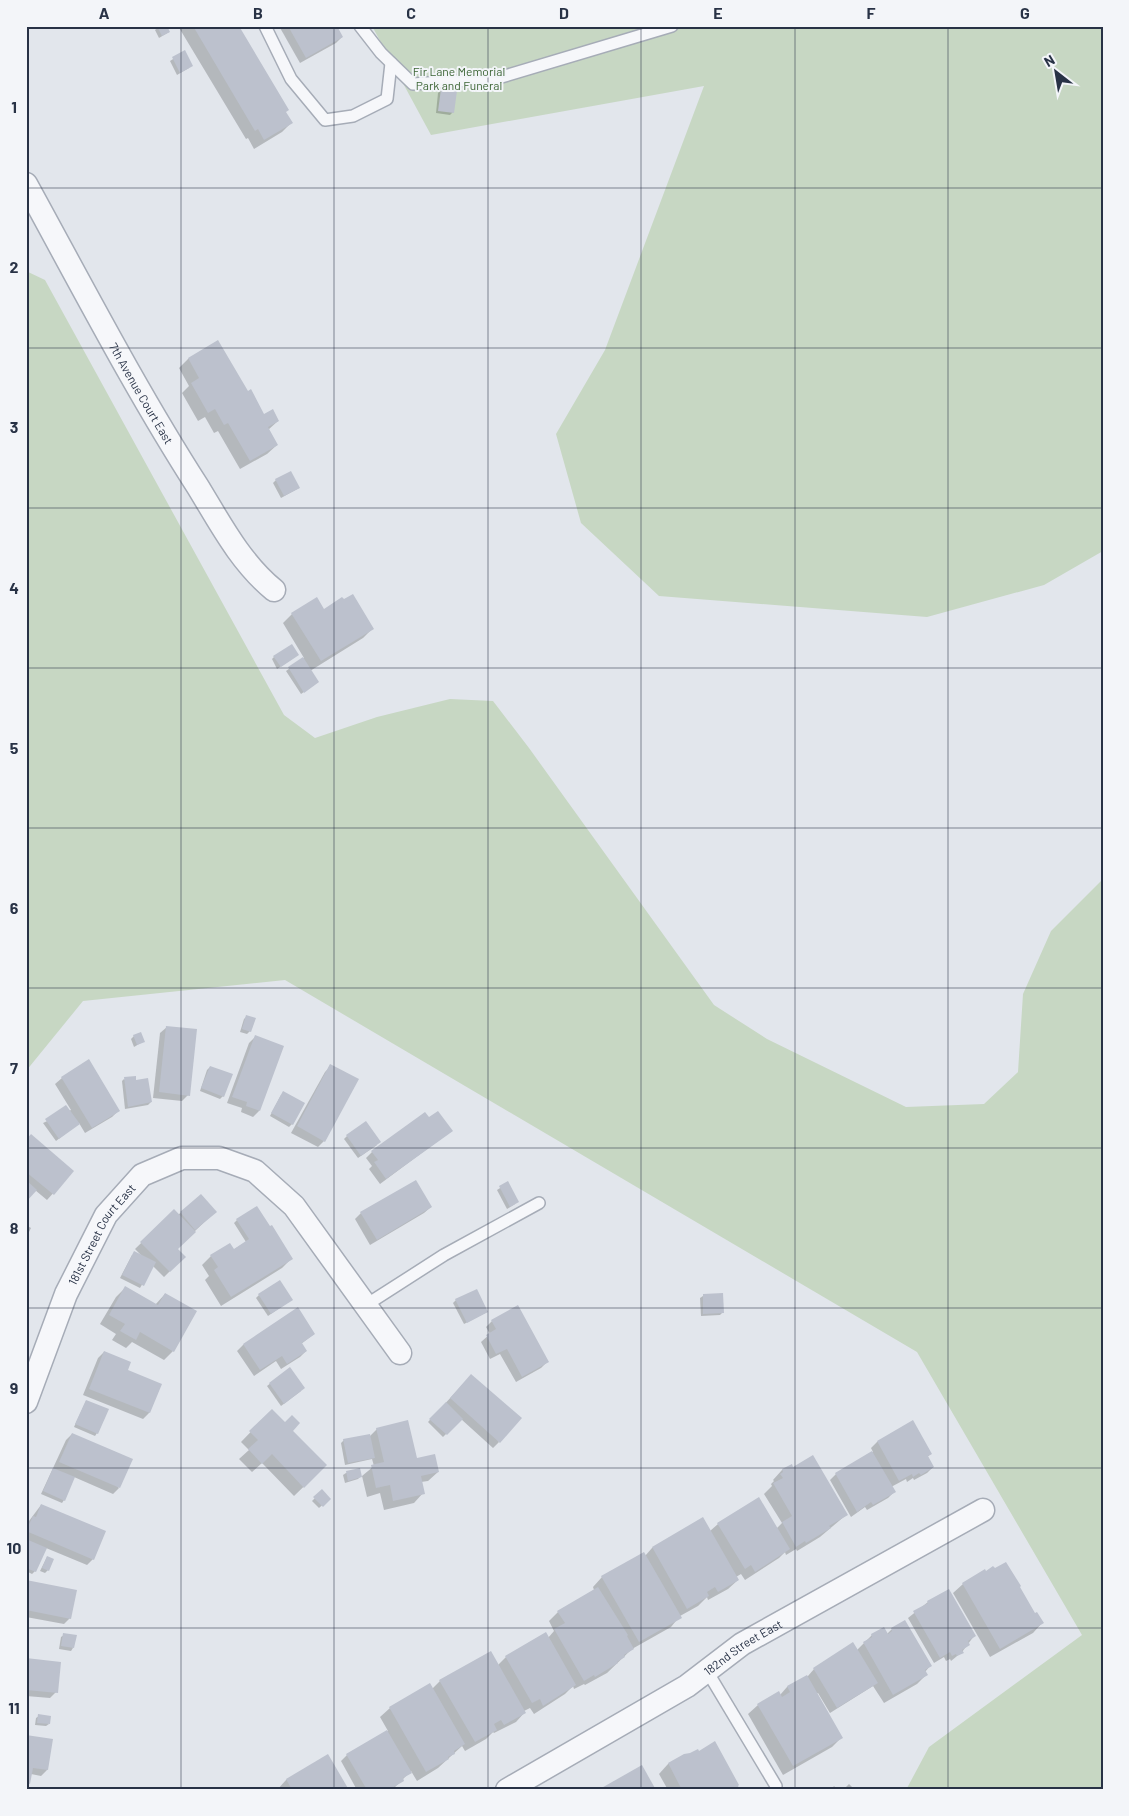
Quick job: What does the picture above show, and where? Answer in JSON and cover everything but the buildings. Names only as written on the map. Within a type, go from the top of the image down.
[{"type":"street","name":"7th Avenue Court East","points":[[26,184],[142,395],[184,466],[244,561],[274,590]]},
{"type":"street","name":"181st Street Court East","points":[[26,1402],[66,1294],[106,1215],[142,1175],[182,1158],[219,1158],[255,1171],[294,1206],[400,1353]]},
{"type":"street","name":"182nd Street East","points":[[508,1790],[687,1686],[742,1644],[983,1510]]},
{"type":"lane","points":[[265,26],[291,79],[325,120],[352,116],[387,99],[391,63]]},
{"type":"lane","points":[[360,26],[381,53],[413,84],[498,78],[672,26]]},
{"type":"lane","points":[[366,1304],[444,1255],[539,1203]]},
{"type":"lane","points":[[707,1671],[776,1786]]},
{"type":"green space","name":"Fir Lane Memorial Park and Funeral","points":[[372,26],[1103,26],[1103,551],[1044,585],[927,617],[659,596],[581,523],[556,434],[605,350],[704,86],[431,135]]},
{"type":"green space","points":[[26,271],[45,280],[284,715],[315,738],[377,717],[450,699],[493,701],[714,1005],[767,1039],[906,1107],[984,1104],[1018,1072],[1023,994],[1051,931],[1103,879],[1103,1790],[906,1790],[929,1747],[1082,1635],[917,1352],[285,980],[83,1001],[26,1071]]}]
